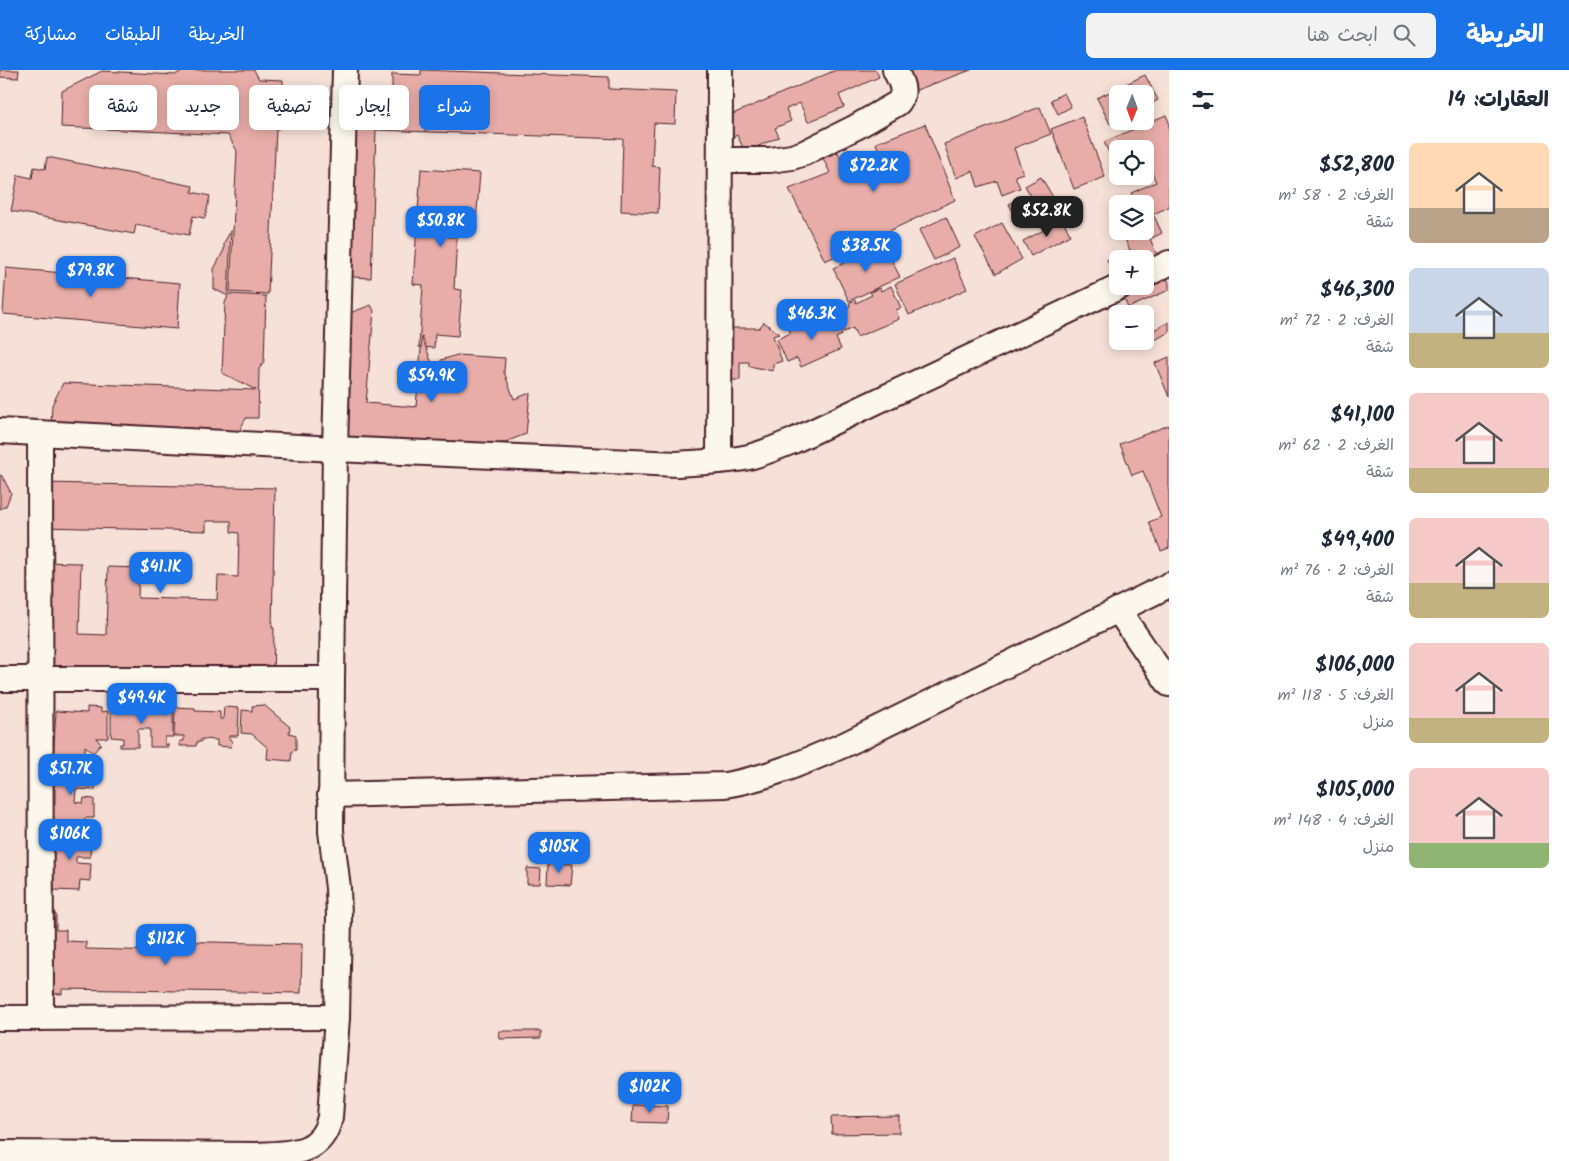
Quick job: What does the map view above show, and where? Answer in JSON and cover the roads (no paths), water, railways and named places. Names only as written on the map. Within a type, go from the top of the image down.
[{"type":"street","points":[[0,1153],[256,1155],[294,1152],[312,1147],[322,1138],[328,1128],[337,1017],[339,916],[338,888],[332,848],[330,795],[335,449],[345,70]]},
{"type":"street","points":[[719,461],[720,70]]},
{"type":"street","points":[[720,160],[770,160],[792,157],[856,128],[898,103],[902,98],[904,92],[895,70]]},
{"type":"street","points":[[1154,270],[1169,263]]},
{"type":"street","points":[[0,431],[335,449],[677,464],[744,458],[763,453],[793,441],[1109,291]]},
{"type":"street","points":[[40,433],[41,1018]]},
{"type":"street","points":[[330,795],[716,786],[753,780],[806,762],[846,744],[1169,585]]},
{"type":"street","points":[[1118,610],[1169,684]]},
{"type":"street","points":[[0,679],[332,679]]},
{"type":"street","points":[[0,1018],[337,1017]]}]
